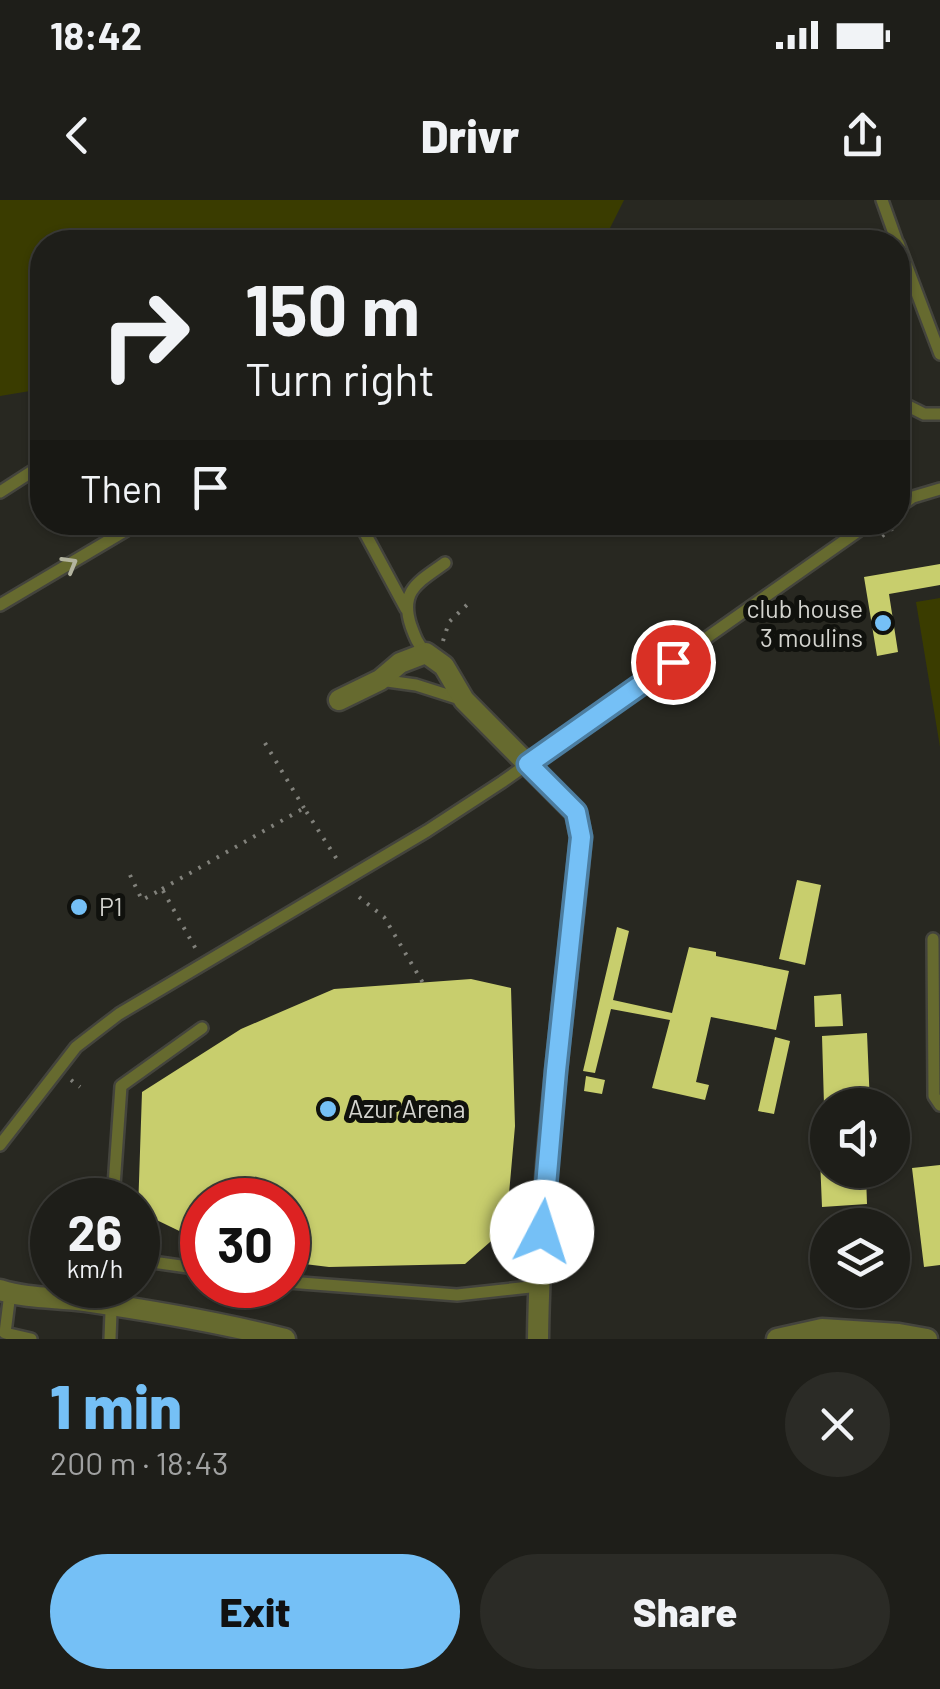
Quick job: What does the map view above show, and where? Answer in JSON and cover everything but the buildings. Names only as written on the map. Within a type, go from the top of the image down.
[{"type":"street","points":[[339,700],[380,680],[400,663],[426,654],[444,666],[464,700],[576,812],[581,837],[556,1071],[538,1339]]},
{"type":"street","points":[[5,1291],[30,1292]]},
{"type":"street","points":[[159,1308],[285,1339]]},
{"type":"street","points":[[777,1339],[822,1328],[928,1339]]},
{"type":"lane","points":[[882,200],[892,230]]},
{"type":"lane","points":[[910,287],[940,354]]},
{"type":"lane","points":[[910,408],[924,414],[940,414]]},
{"type":"lane","points":[[0,492],[30,473]]},
{"type":"lane","points":[[910,499],[940,488]]},
{"type":"lane","points":[[0,605],[118,535]]},
{"type":"lane","points":[[365,535],[406,610],[417,644],[426,654]]},
{"type":"lane","points":[[0,1145],[76,1047],[119,1014],[427,831],[853,535]]},
{"type":"lane","points":[[406,610],[410,594],[445,563]]},
{"type":"lane","points":[[380,680],[416,685],[464,700]]},
{"type":"lane","points":[[933,940],[937,1041],[934,1096],[940,1105]]},
{"type":"lane","points":[[114,1178],[121,1086],[202,1028]]},
{"type":"lane","points":[[310,1284],[456,1295],[539,1286]]},
{"type":"lane","points":[[5,1291],[5,1333],[31,1339]]},
{"type":"lane","points":[[110,1339],[111,1308]]},
{"type":"path","points":[[444,666],[442,644],[450,622],[472,601]]},
{"type":"path","points":[[265,742],[342,867]]},
{"type":"path","points":[[130,875],[142,900],[304,808]]},
{"type":"path","points":[[162,890],[197,952]]},
{"type":"path","points":[[359,897],[384,917],[423,983]]},
{"type":"shaded area","points":[[0,200],[624,200],[609,230],[30,230],[30,391],[0,396]]},
{"type":"shaded area","points":[[940,598],[940,747],[916,602]]},
{"type":"place","name":"club house 3 moulins","points":[[883,623]]},
{"type":"place","name":"P1","points":[[79,907]]},
{"type":"place","name":"Azur Arena","points":[[328,1109]]},
{"type":"route","points":[[542,1232],[581,837],[576,812],[528,764],[673,662]]}]
